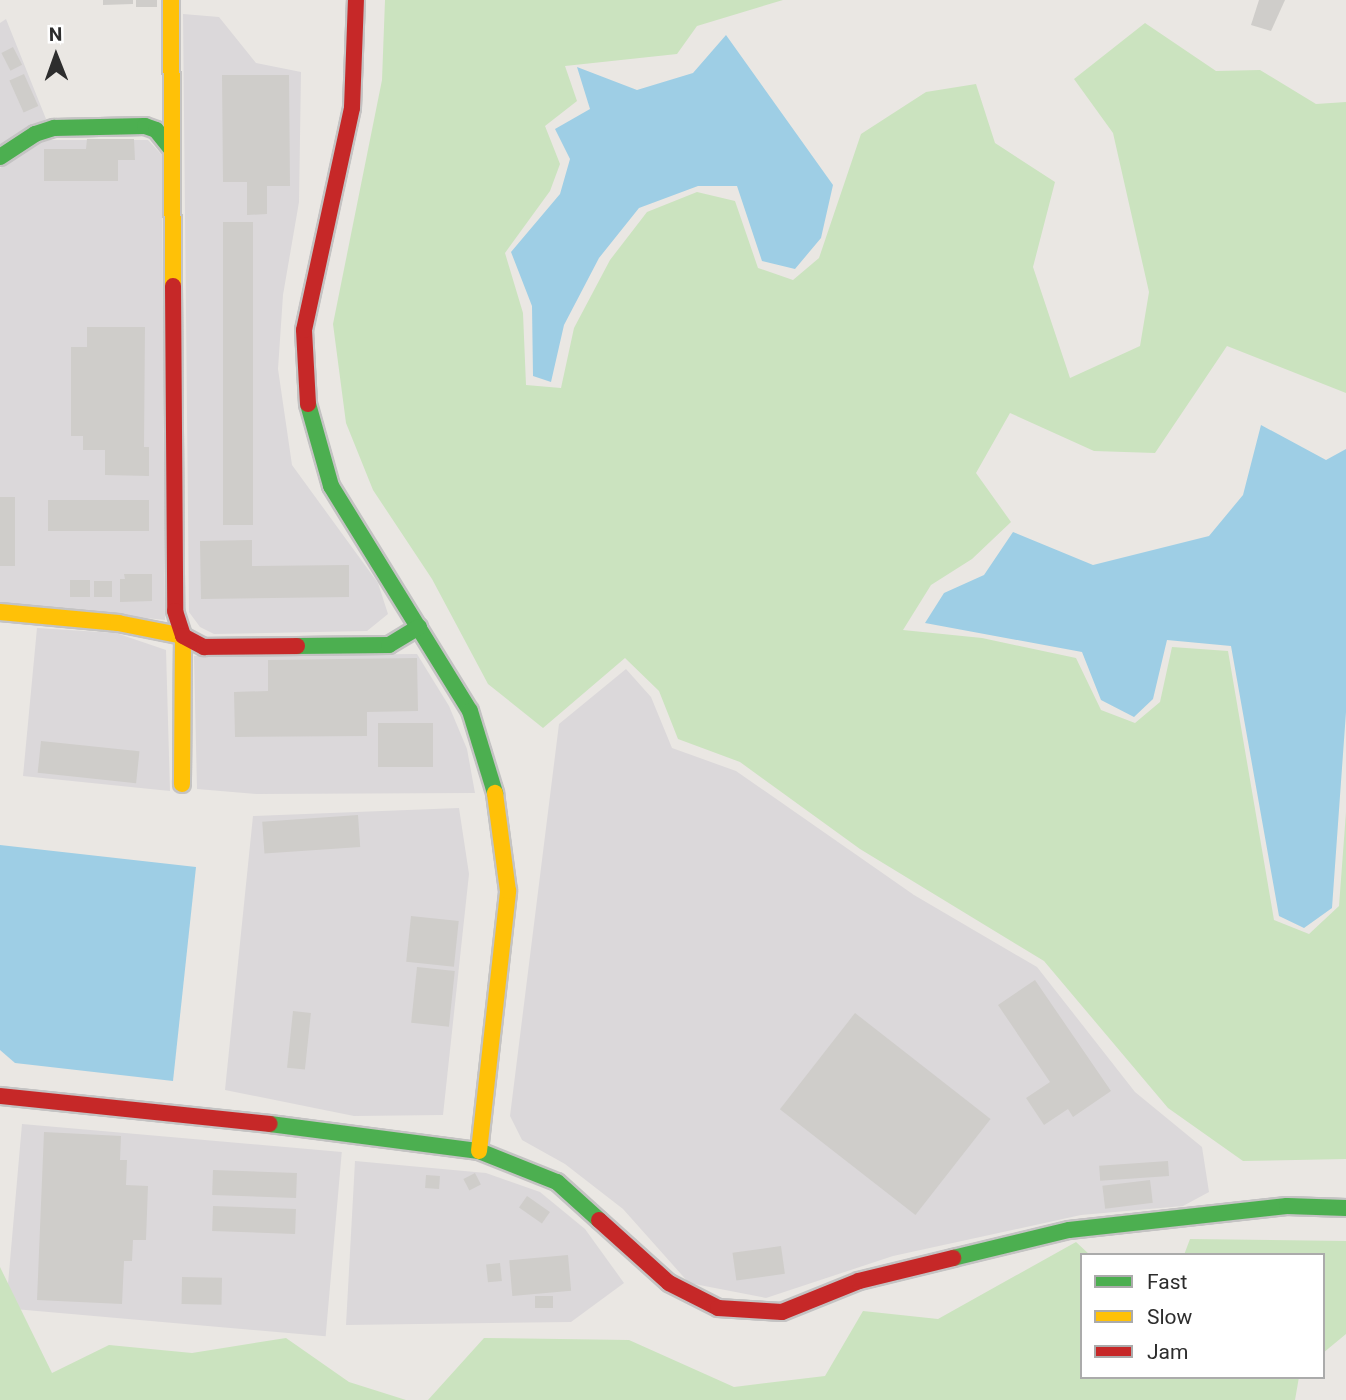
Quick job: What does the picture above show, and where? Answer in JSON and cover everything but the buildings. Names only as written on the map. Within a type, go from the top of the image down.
[{"type":"street","points":[[171,0],[175,611],[183,636],[182,784]]},
{"type":"street","points":[[356,0],[352,108],[304,330],[304,388],[331,486],[470,711],[497,798],[508,891],[479,1151]]},
{"type":"street","points":[[0,157],[35,134],[54,128],[145,126],[156,130],[170,147]]},
{"type":"street","points":[[0,612],[118,623],[183,636],[204,647],[389,645],[419,627]]},
{"type":"street","points":[[0,1096],[382,1135],[479,1151],[557,1182],[669,1283],[718,1308],[782,1312],[859,1282],[1069,1230],[1287,1206],[1346,1208]]},
{"type":"shaded area","points":[[183,14],[219,17],[256,63],[301,72],[299,202],[283,295],[278,369],[292,465],[378,583],[388,614],[367,631],[214,634],[200,627],[189,612]]},
{"type":"shaded area","points":[[6,19],[46,119],[0,147],[0,23]]},
{"type":"shaded area","points":[[43,140],[148,140],[162,155],[165,620],[0,603],[0,168]]},
{"type":"shaded area","points":[[37,628],[116,633],[166,650],[170,791],[23,776]]},
{"type":"shaded area","points":[[417,654],[449,706],[467,749],[475,793],[256,794],[197,789],[194,656]]},
{"type":"shaded area","points":[[626,669],[651,697],[672,748],[736,771],[914,895],[1037,967],[1135,1092],[1202,1147],[1209,1192],[1183,1206],[1081,1215],[893,1256],[766,1298],[689,1283],[623,1209],[565,1164],[522,1140],[510,1116],[559,724]]},
{"type":"shaded area","points":[[459,808],[469,874],[443,1115],[354,1116],[225,1090],[253,816]]},
{"type":"shaded area","points":[[22,1124],[342,1152],[326,1336],[6,1308]]},
{"type":"shaded area","points":[[355,1161],[486,1173],[540,1192],[585,1229],[624,1283],[571,1322],[346,1325]]},
{"type":"green space","points":[[385,0],[783,0],[697,26],[677,54],[565,66],[577,101],[545,126],[560,164],[550,191],[505,253],[523,313],[526,385],[561,388],[574,328],[610,260],[647,212],[697,192],[735,201],[758,268],[793,280],[819,258],[861,134],[926,92],[976,84],[995,143],[1055,182],[1033,267],[1070,378],[1140,346],[1149,292],[1113,133],[1074,79],[1145,23],[1216,71],[1260,70],[1316,104],[1346,102],[1346,393],[1227,346],[1155,453],[1094,451],[1010,413],[976,473],[1011,522],[972,559],[931,585],[903,630],[982,638],[1076,658],[1101,710],[1135,723],[1160,702],[1172,647],[1228,651],[1274,920],[1309,934],[1339,906],[1346,812],[1346,1159],[1243,1161],[1168,1108],[1044,961],[860,849],[740,762],[678,739],[659,691],[625,658],[543,728],[488,684],[432,579],[373,490],[346,423],[333,324],[382,80]]},
{"type":"green space","points":[[1190,1239],[1346,1241],[1346,1334],[1325,1351],[1325,1253],[1185,1253]]},
{"type":"green space","points":[[1076,1242],[1088,1253],[1080,1253],[1080,1379],[1299,1379],[1295,1400],[428,1400],[484,1338],[629,1340],[734,1387],[825,1376],[863,1311],[938,1319]]},
{"type":"green space","points":[[0,1267],[52,1373],[109,1345],[192,1353],[286,1338],[349,1382],[406,1400],[0,1400]]},
{"type":"water","points":[[726,35],[833,185],[821,238],[795,269],[762,261],[737,186],[698,186],[639,208],[599,258],[564,325],[551,382],[533,376],[532,306],[511,252],[560,194],[570,159],[555,129],[590,109],[577,67],[637,90],[693,73]]},
{"type":"water","points":[[1261,425],[1326,460],[1346,449],[1346,712],[1332,908],[1304,928],[1279,916],[1231,646],[1167,640],[1153,699],[1134,717],[1101,700],[1082,652],[925,623],[944,593],[984,575],[1013,532],[1093,565],[1209,536],[1243,495]]},
{"type":"water","points":[[0,845],[196,867],[173,1081],[15,1063],[0,1050]]},
{"type":"traffic: fast","points":[[0,157],[35,134],[54,128],[145,126],[156,130],[170,147]]},
{"type":"traffic: fast","points":[[308,404],[331,486],[470,711],[495,793]]},
{"type":"traffic: fast","points":[[297,646],[389,645],[419,627]]},
{"type":"traffic: fast","points":[[270,1124],[479,1151],[557,1182],[599,1220]]},
{"type":"traffic: fast","points":[[953,1258],[1069,1230],[1287,1206],[1346,1208]]},
{"type":"traffic: slow","points":[[171,0],[173,286]]},
{"type":"traffic: slow","points":[[0,612],[118,623],[183,636],[182,784]]},
{"type":"traffic: slow","points":[[479,1151],[508,891],[495,793]]},
{"type":"traffic: jam","points":[[308,404],[304,330],[352,108],[356,0]]},
{"type":"traffic: jam","points":[[173,286],[175,611],[183,636],[204,647],[297,646]]},
{"type":"traffic: jam","points":[[0,1096],[270,1124]]},
{"type":"traffic: jam","points":[[599,1220],[669,1283],[718,1308],[782,1312],[859,1281],[953,1258]]}]
